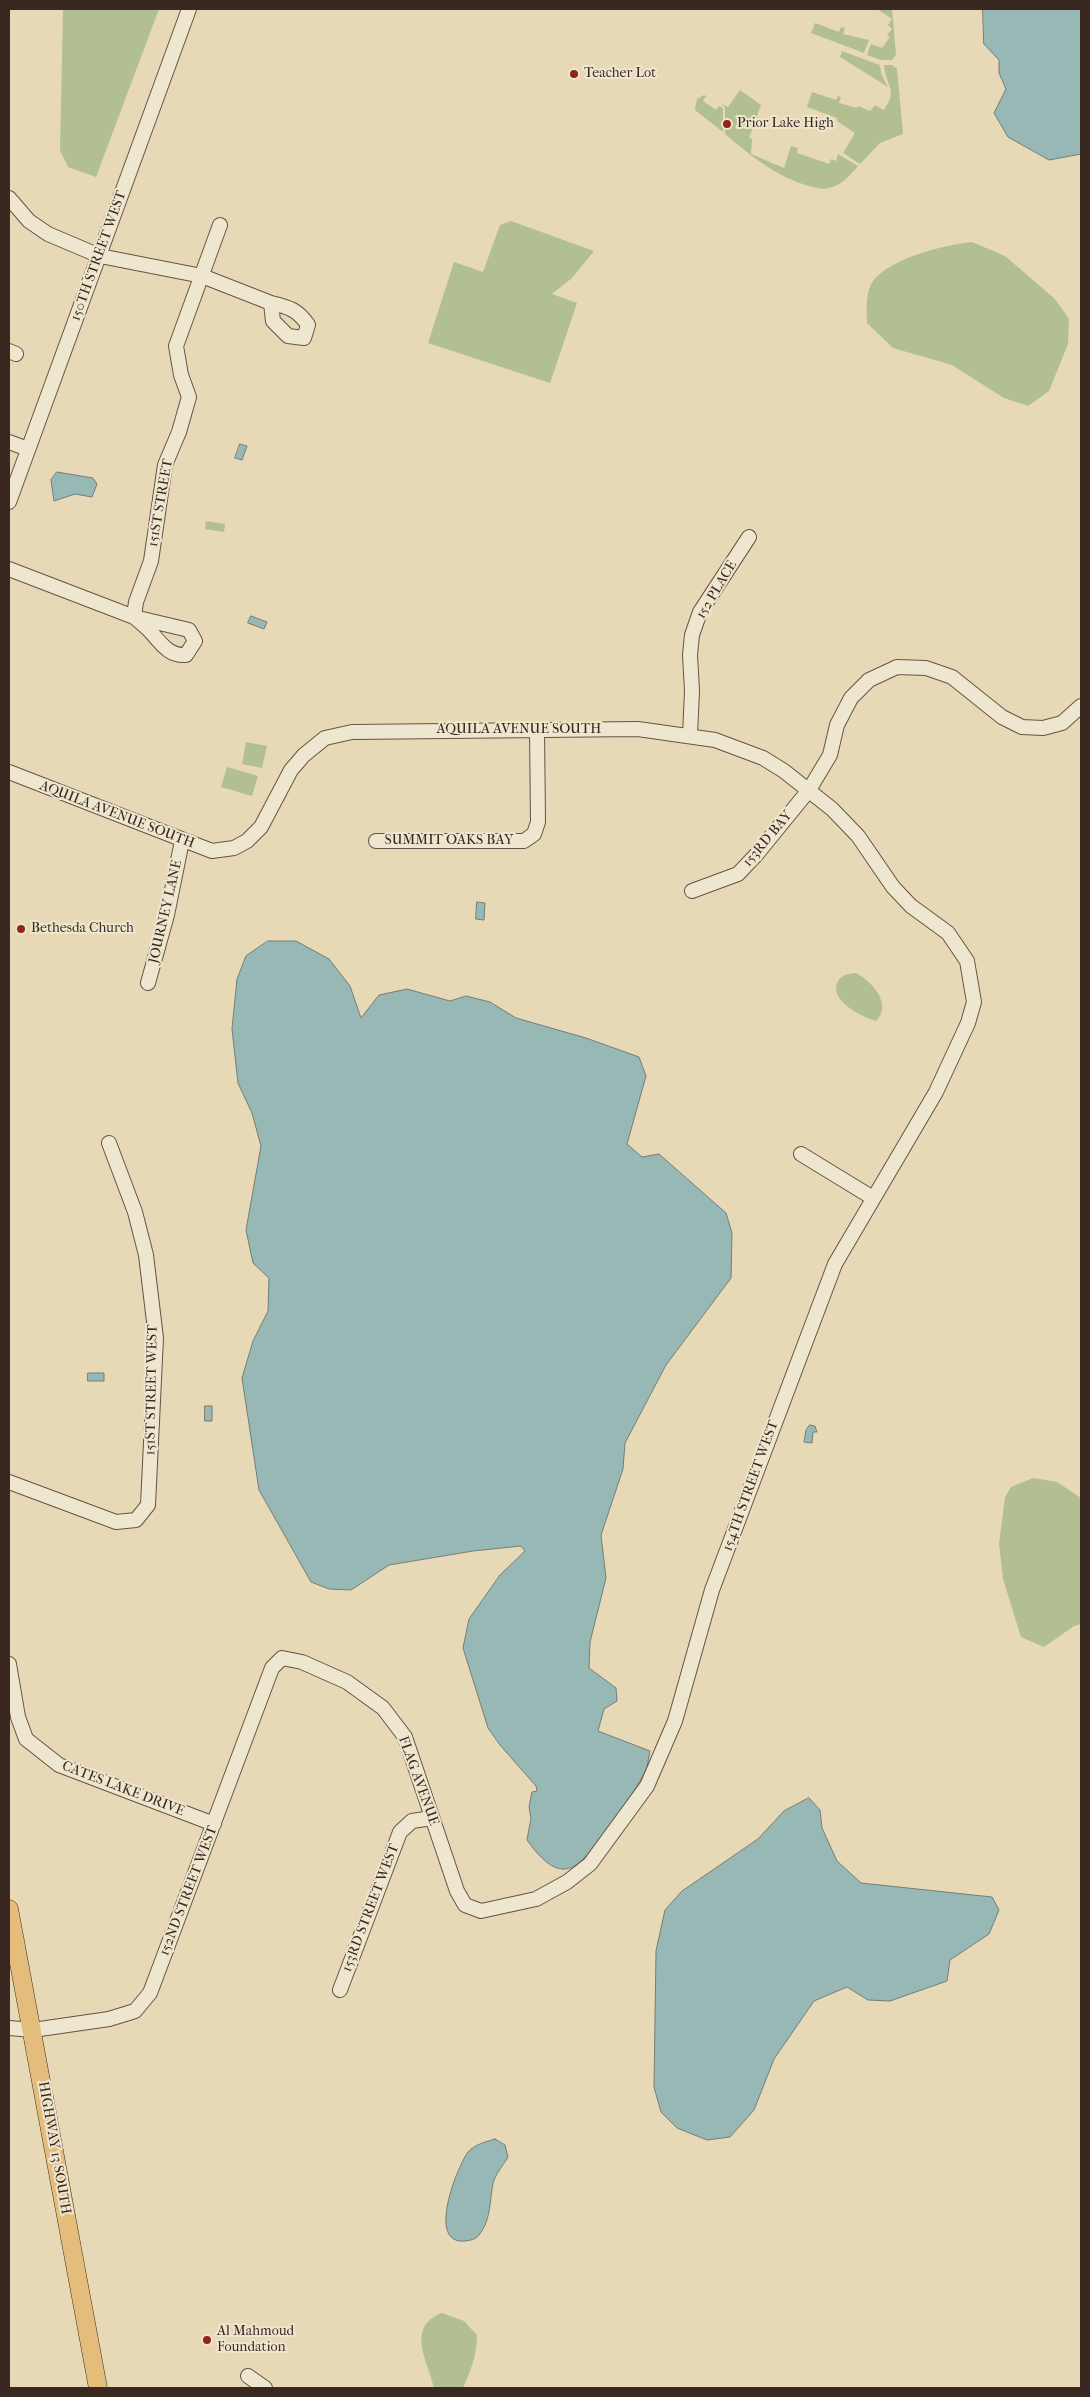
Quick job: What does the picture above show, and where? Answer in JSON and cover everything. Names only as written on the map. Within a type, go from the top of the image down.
[{"type":"main road","name":"HIGHWAY 13 SOUTH","points":[[9,1909],[98,2388]]},
{"type":"street","name":"150TH STREET WEST","points":[[9,502],[189,9]]},
{"type":"street","points":[[9,198],[29,221],[48,234],[100,256],[202,276],[271,303]]},
{"type":"street","name":"151ST STREET","points":[[9,569],[134,617],[136,602],[151,561],[165,465],[179,432],[189,397],[181,375],[176,346],[220,225]]},
{"type":"street","points":[[9,442],[28,449]]},
{"type":"street","name":"152 PLACE","points":[[690,735],[692,691],[690,656],[692,635],[700,612],[749,536]]},
{"type":"street","name":"153RD BAY","points":[[692,891],[738,874],[809,790],[830,754],[837,725],[850,698],[869,680],[898,666],[926,668],[952,677],[1002,717],[1022,727],[1043,728],[1062,723],[1081,706]]},
{"type":"street","name":"AQUILA AVENUE SOUTH","points":[[9,772],[182,841],[212,851],[234,848],[247,841],[261,827],[291,770],[304,755],[325,738],[352,732],[536,729],[638,730],[690,735],[715,740],[763,758],[809,790],[832,809],[858,836],[893,887],[911,906],[948,933],[967,962],[974,1002]]},
{"type":"street","name":"SUMMIT OAKS BAY","points":[[376,841],[524,841],[534,834],[538,822],[536,729]]},
{"type":"street","name":"JOURNEY LANE","points":[[148,983],[167,915],[182,841]]},
{"type":"street","name":"154TH STREET WEST","points":[[481,1911],[536,1899],[567,1882],[590,1864],[647,1786],[675,1721],[712,1590],[835,1264],[936,1092],[968,1023],[974,1002]]},
{"type":"street","name":"151ST STREET WEST","points":[[9,1482],[116,1522],[136,1520],[148,1505],[156,1338],[146,1255],[135,1212],[109,1143]]},
{"type":"street","points":[[801,1154],[873,1198]]},
{"type":"street","name":"FLAG AVENUE","points":[[272,1668],[282,1658],[302,1662],[347,1682],[382,1708],[405,1737],[456,1891],[465,1905],[481,1911]]},
{"type":"street","name":"CATES LAKE DRIVE","points":[[9,1664],[18,1718],[26,1739],[58,1765],[214,1824]]},
{"type":"street","name":"152ND STREET WEST","points":[[9,2028],[33,2030],[109,2019],[135,2011],[150,1993],[272,1668]]},
{"type":"street","name":"153RD STREET WEST","points":[[340,1990],[400,1832],[412,1821],[432,1818]]},
{"type":"street","points":[[248,2376],[265,2388]]},
{"type":"green space","points":[[63,9],[159,9],[96,177],[68,167],[60,150]]},
{"type":"green space","points":[[877,9],[892,9],[896,55],[892,60],[881,60],[867,55],[871,44],[882,48],[890,37],[887,35],[892,29],[888,25],[892,19]]},
{"type":"green space","points":[[815,23],[839,32],[841,27],[845,28],[843,34],[869,40],[864,53],[811,33]]},
{"type":"green space","points":[[842,51],[880,65],[881,73],[888,87],[840,57]]},
{"type":"green space","points":[[884,65],[892,65],[897,69],[903,134],[880,143],[860,164],[843,153],[855,133],[837,121],[837,118],[807,107],[812,92],[836,100],[838,96],[841,97],[839,103],[857,108],[858,106],[870,111],[875,105],[884,110],[891,92]]},
{"type":"green space","points":[[740,90],[761,105],[749,138],[752,139],[751,154],[784,168],[791,146],[798,148],[797,153],[829,164],[831,159],[836,161],[838,154],[858,166],[847,178],[838,184],[822,189],[794,181],[770,168],[747,152],[725,134],[725,107],[720,103],[728,107]]},
{"type":"green space","points":[[704,95],[706,96],[703,101],[716,110],[719,106],[723,108],[723,132],[695,110],[697,99]]},
{"type":"green space","points":[[511,221],[594,251],[572,278],[552,294],[577,303],[550,383],[428,343],[454,262],[483,272],[500,225]]},
{"type":"green space","points":[[972,242],[1005,256],[1055,299],[1069,319],[1068,344],[1049,391],[1028,406],[1004,398],[952,365],[893,348],[867,323],[867,301],[870,285],[881,273],[905,259],[919,254],[947,246]]},
{"type":"green space","points":[[206,521],[225,524],[224,532],[205,529]]},
{"type":"green space","points":[[246,742],[267,746],[262,768],[242,764]]},
{"type":"green space","points":[[227,767],[258,776],[252,796],[221,787]]},
{"type":"green space","points":[[856,973],[874,987],[881,1001],[881,1015],[876,1021],[856,1012],[838,996],[836,990],[839,980],[845,975]]},
{"type":"green space","points":[[1033,1478],[1057,1482],[1081,1498],[1081,1624],[1074,1626],[1044,1647],[1021,1637],[1003,1579],[999,1544],[1005,1497],[1011,1487]]},
{"type":"green space","points":[[442,2313],[464,2321],[477,2335],[473,2362],[463,2388],[434,2388],[424,2356],[422,2336],[424,2327],[431,2319]]},
{"type":"water","points":[[983,9],[1081,9],[1081,154],[1049,160],[1008,137],[994,113],[1006,89],[999,73],[999,60],[984,44]]},
{"type":"water","points":[[240,444],[247,446],[242,460],[235,458]]},
{"type":"water","points":[[57,472],[93,478],[97,484],[92,497],[75,494],[54,501],[51,480]]},
{"type":"water","points":[[251,616],[267,622],[264,629],[248,623]]},
{"type":"water","points":[[477,902],[485,903],[484,920],[476,919]]},
{"type":"water","points":[[268,941],[296,941],[329,959],[350,986],[361,1018],[379,995],[407,989],[450,1001],[466,996],[490,1002],[516,1018],[586,1038],[639,1057],[646,1076],[627,1144],[642,1157],[659,1154],[726,1213],[732,1233],[731,1278],[666,1365],[625,1443],[623,1469],[601,1535],[606,1578],[590,1642],[589,1668],[616,1688],[617,1701],[604,1709],[598,1731],[650,1751],[647,1767],[628,1801],[590,1852],[581,1861],[568,1869],[552,1866],[538,1854],[527,1840],[531,1818],[529,1807],[532,1792],[537,1791],[536,1786],[500,1745],[488,1728],[463,1648],[469,1619],[500,1575],[525,1551],[521,1546],[473,1551],[389,1565],[351,1590],[329,1589],[311,1582],[259,1490],[242,1378],[253,1341],[268,1311],[269,1278],[253,1263],[246,1230],[261,1146],[252,1113],[238,1083],[232,1029],[237,979],[246,956]]},
{"type":"water","points":[[88,1373],[104,1373],[104,1381],[88,1381]]},
{"type":"water","points":[[205,1406],[212,1406],[212,1421],[205,1421]]},
{"type":"water","points":[[810,1425],[815,1426],[817,1432],[813,1432],[812,1443],[804,1442],[806,1430]]},
{"type":"water","points":[[809,1798],[820,1810],[822,1828],[837,1861],[861,1883],[992,1897],[999,1910],[989,1934],[950,1960],[947,1981],[890,2001],[868,2000],[847,1987],[814,2001],[774,2059],[754,2110],[730,2137],[707,2140],[677,2128],[661,2112],[654,2087],[656,1951],[665,1910],[682,1891],[758,1839],[784,1811]]},
{"type":"water","points":[[495,2139],[505,2145],[508,2157],[494,2180],[486,2222],[479,2235],[474,2239],[465,2241],[453,2239],[447,2231],[446,2219],[448,2204],[457,2173],[471,2149]]},
{"type":"place","name":"Teacher Lot","points":[[574,74]]},
{"type":"place","name":"Prior Lake High","points":[[727,124]]},
{"type":"place","name":"Bethesda Church","points":[[21,929]]},
{"type":"place","name":"Al Mahmoud Foundation","points":[[207,2340]]}]
